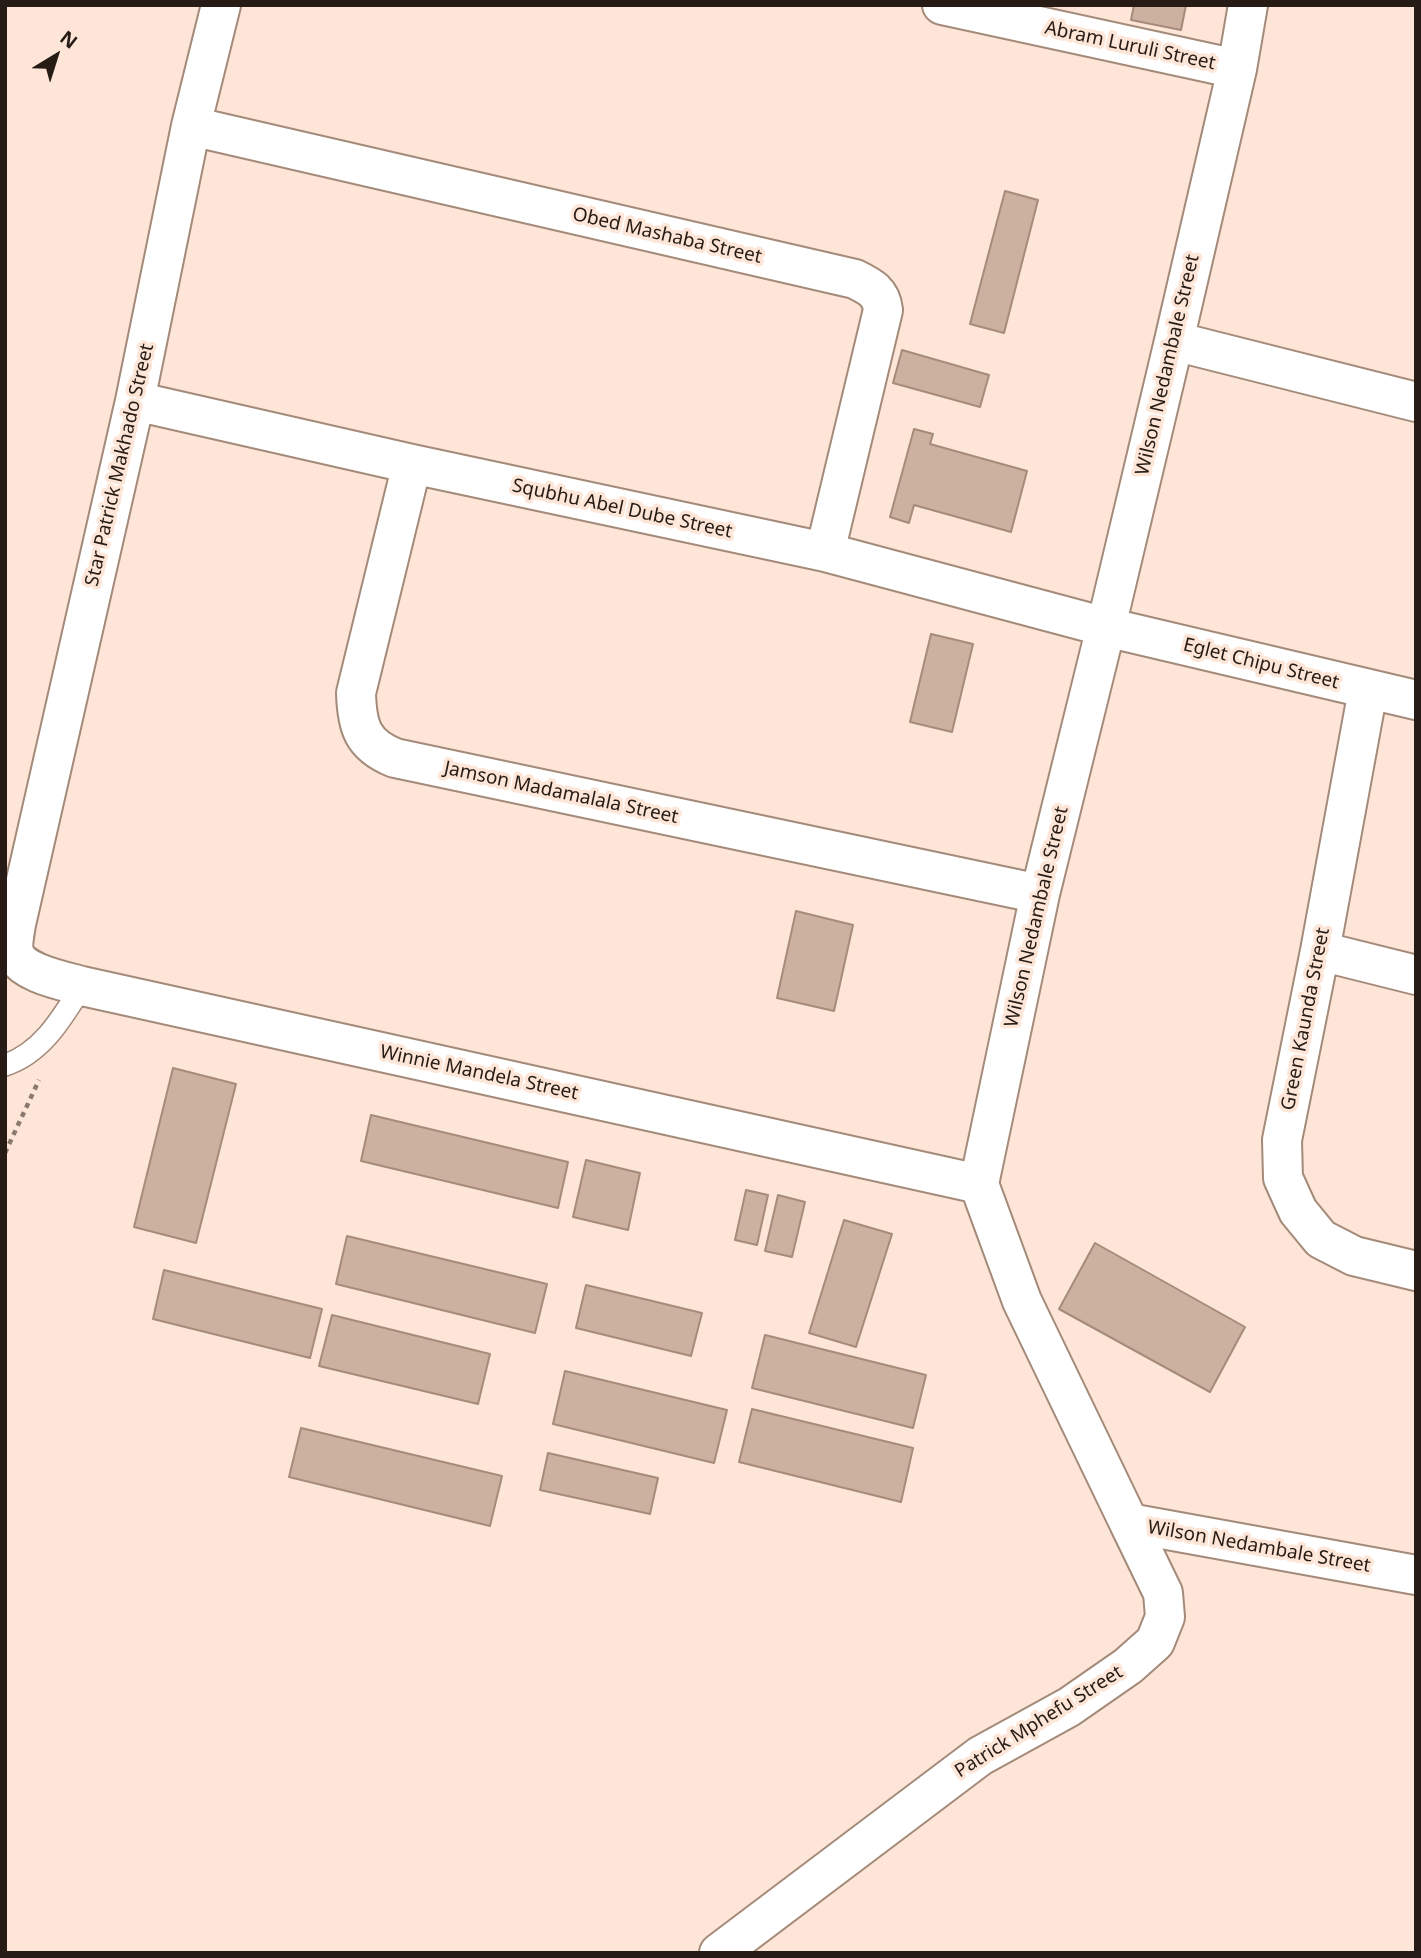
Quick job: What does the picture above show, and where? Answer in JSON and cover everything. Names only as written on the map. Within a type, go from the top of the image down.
[{"type":"street","name":"Star Patrick Makhado Street","points":[[16,924],[135,401],[191,126],[221,5]]},
{"type":"street","name":"Abram Luruli Street","points":[[942,5],[1237,69]]},
{"type":"street","name":"Wilson Nedambale Street","points":[[1248,5],[1237,69],[1174,341],[1040,894],[979,1184],[1023,1301],[1129,1523],[1416,1575]]},
{"type":"street","name":"Obed Mashaba Street","points":[[191,126],[855,279],[873,288],[882,299],[883,310],[825,552]]},
{"type":"street","points":[[1174,341],[1416,402]]},
{"type":"street","name":"Squbhu Abel Dube Street","points":[[135,401],[412,464],[825,552],[1106,627]]},
{"type":"street","name":"Jamson Madamalala Street","points":[[412,464],[356,694],[357,721],[368,741],[383,753],[396,758],[1040,894]]},
{"type":"street","name":"Eglet Chipu Street","points":[[1106,627],[1416,700]]},
{"type":"street","name":"Green Kaunda Street","points":[[1368,690],[1282,1140],[1283,1178],[1298,1211],[1321,1239],[1354,1256],[1416,1271]]},
{"type":"street","name":"Winnie Mandela Street","points":[[16,924],[14,951],[19,961],[44,975],[82,986],[979,1184]]},
{"type":"street","points":[[1320,951],[1416,975]]},
{"type":"street","name":"Patrick Mphefu Street","points":[[719,1953],[979,1756],[1069,1707],[1128,1667],[1154,1642],[1164,1617],[1163,1593],[1129,1523]]},
{"type":"lane","points":[[5,1065],[16,1062],[38,1046],[62,1018],[82,986]]},
{"type":"building","points":[[1134,5],[1186,5],[1181,30],[1131,20]]},
{"type":"building","points":[[1005,191],[1038,200],[1004,333],[970,324]]},
{"type":"building","points":[[902,350],[989,375],[980,407],[893,383]]},
{"type":"building","points":[[914,429],[933,434],[930,444],[1027,471],[1011,532],[914,505],[909,523],[890,517]]},
{"type":"building","points":[[931,634],[973,644],[952,732],[910,722]]},
{"type":"building","points":[[796,911],[853,925],[834,1011],[777,998]]},
{"type":"building","points":[[173,1068],[236,1084],[196,1243],[134,1227]]},
{"type":"building","points":[[371,1115],[568,1162],[558,1208],[361,1161]]},
{"type":"building","points":[[586,1160],[640,1173],[628,1230],[573,1217]]},
{"type":"building","points":[[746,1190],[768,1195],[757,1245],[735,1240]]},
{"type":"building","points":[[778,1195],[805,1202],[792,1257],[765,1251]]},
{"type":"building","points":[[844,1220],[892,1234],[856,1347],[809,1333]]},
{"type":"building","points":[[347,1236],[547,1284],[535,1333],[336,1284]]},
{"type":"building","points":[[1095,1243],[1245,1327],[1210,1392],[1059,1309]]},
{"type":"building","points":[[164,1270],[322,1309],[310,1358],[153,1319]]},
{"type":"building","points":[[586,1285],[702,1313],[691,1356],[576,1328]]},
{"type":"building","points":[[332,1315],[490,1354],[478,1404],[319,1366]]},
{"type":"building","points":[[765,1335],[926,1375],[913,1428],[752,1388]]},
{"type":"building","points":[[565,1371],[727,1410],[714,1463],[553,1424]]},
{"type":"building","points":[[752,1409],[913,1448],[901,1502],[739,1462]]},
{"type":"building","points":[[301,1428],[502,1476],[490,1526],[289,1477]]},
{"type":"building","points":[[548,1453],[658,1478],[650,1514],[540,1490]]}]
